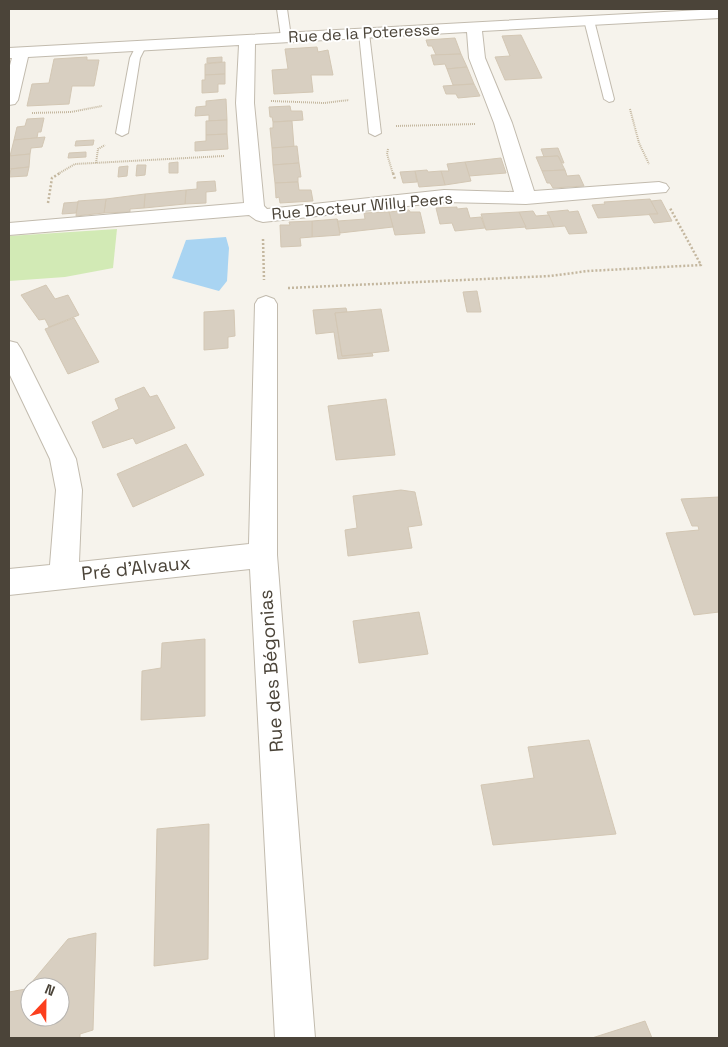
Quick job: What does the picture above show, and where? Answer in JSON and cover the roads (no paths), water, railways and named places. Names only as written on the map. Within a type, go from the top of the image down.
[{"type":"street","name":"Rue de la Poteresse","points":[[15,53],[719,13]]},
{"type":"street","points":[[472,27],[475,33],[476,58],[503,123],[526,198]]},
{"type":"street","points":[[247,40],[245,103],[250,155],[259,212]]},
{"type":"street","points":[[9,100],[15,53]]},
{"type":"street","name":"Rue Docteur Willy Peers","points":[[9,229],[259,212],[444,196],[526,198],[659,188]]},
{"type":"street","name":"Rue des Bégonias","points":[[265,296],[263,555],[295,1038]]},
{"type":"street","points":[[9,349],[63,459],[69,490],[64,576]]},
{"type":"street","name":"Pré d'Alvaux","points":[[9,582],[263,555]]},
{"type":"lane","points":[[282,9],[286,37]]},
{"type":"lane","points":[[590,20],[609,99]]},
{"type":"lane","points":[[364,33],[375,133]]},
{"type":"lane","points":[[122,133],[135,58],[141,46]]},
{"type":"water","points":[[226,237],[229,248],[227,281],[219,291],[172,278],[186,240]]}]
